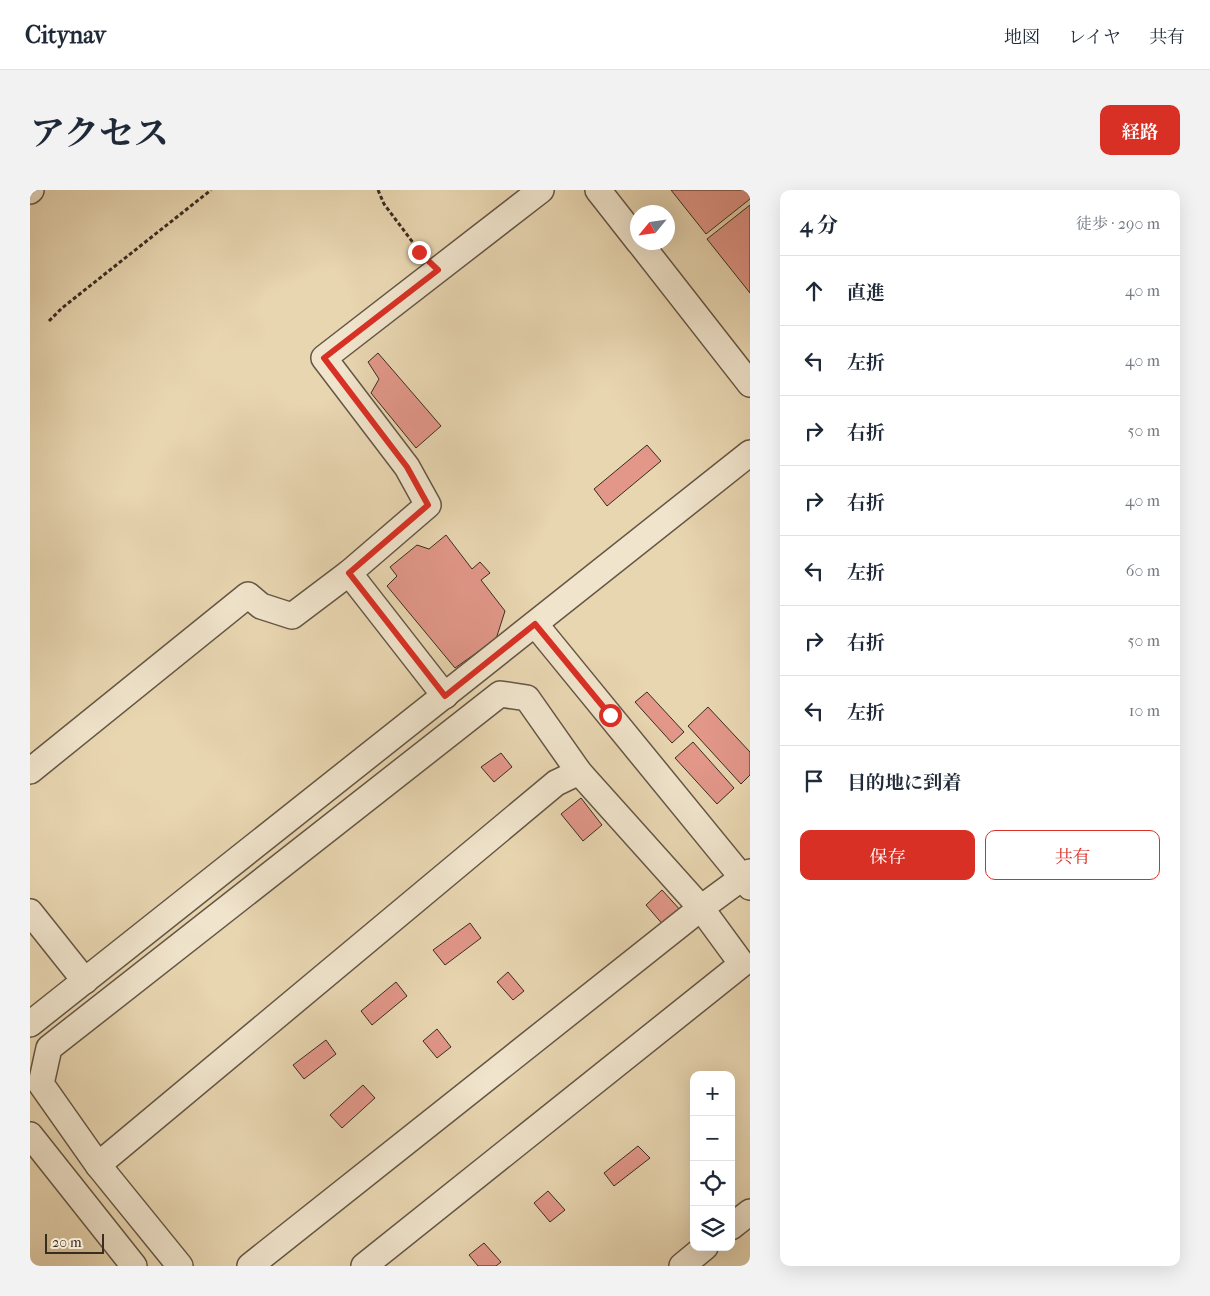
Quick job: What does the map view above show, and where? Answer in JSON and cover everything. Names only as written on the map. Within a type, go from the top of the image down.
[{"type":"street","points":[[30,771],[248,595],[261,606],[292,616],[349,573],[428,505],[407,467],[324,358],[541,190]]},
{"type":"street","points":[[598,190],[630,232]]},
{"type":"street","points":[[644,250],[750,384]]},
{"type":"street","points":[[30,1024],[750,453]]},
{"type":"street","points":[[349,573],[445,696]]},
{"type":"street","points":[[250,1266],[701,908],[748,879],[535,624]]},
{"type":"street","points":[[180,1266],[98,1166],[41,1084],[49,1048],[500,694],[527,698],[578,772],[701,908],[746,969],[364,1266]]},
{"type":"street","points":[[98,1166],[556,783],[578,772]]},
{"type":"street","points":[[30,912],[85,981]]},
{"type":"street","points":[[30,1134],[134,1266]]},
{"type":"street","points":[[735,1224],[750,1212]]},
{"type":"street","points":[[682,1266],[700,1251]]},
{"type":"path","points":[[49,321],[62,308],[211,190]]},
{"type":"path","points":[[378,190],[384,204],[419,252],[438,270]]},
{"type":"building","points":[[671,190],[750,190],[750,199],[706,234]]},
{"type":"building","points":[[750,205],[750,293],[707,239]]},
{"type":"building","points":[[378,353],[441,426],[416,448],[371,393],[379,379],[368,362]]},
{"type":"building","points":[[647,445],[661,461],[607,506],[594,489]]},
{"type":"building","points":[[446,535],[472,569],[480,562],[490,573],[481,580],[505,611],[496,639],[455,668],[387,586],[397,576],[390,567],[417,545],[429,549]]},
{"type":"building","points":[[647,692],[684,732],[672,743],[635,702]]},
{"type":"building","points":[[708,707],[750,752],[750,775],[741,784],[688,726]]},
{"type":"building","points":[[693,742],[734,788],[717,804],[675,758]]},
{"type":"building","points":[[501,753],[512,767],[494,782],[481,767]]},
{"type":"building","points":[[581,798],[602,825],[583,841],[561,814]]},
{"type":"building","points":[[662,890],[682,912],[665,927],[646,905]]},
{"type":"building","points":[[470,923],[481,938],[445,965],[433,950]]},
{"type":"building","points":[[508,972],[524,991],[513,1000],[497,982]]},
{"type":"building","points":[[396,982],[407,996],[372,1025],[361,1011]]},
{"type":"building","points":[[437,1029],[451,1047],[437,1058],[423,1041]]},
{"type":"building","points":[[326,1040],[336,1054],[304,1079],[293,1065]]},
{"type":"building","points":[[363,1085],[375,1098],[342,1128],[330,1115]]},
{"type":"building","points":[[638,1146],[650,1158],[614,1186],[604,1173]]},
{"type":"building","points":[[548,1191],[565,1210],[550,1222],[534,1203]]},
{"type":"building","points":[[484,1243],[501,1262],[496,1266],[478,1266],[469,1255]]},
{"type":"route","points":[[419,252],[438,270],[324,358],[362,405],[407,467],[428,505],[349,573],[445,696],[535,624],[610,715]]}]
